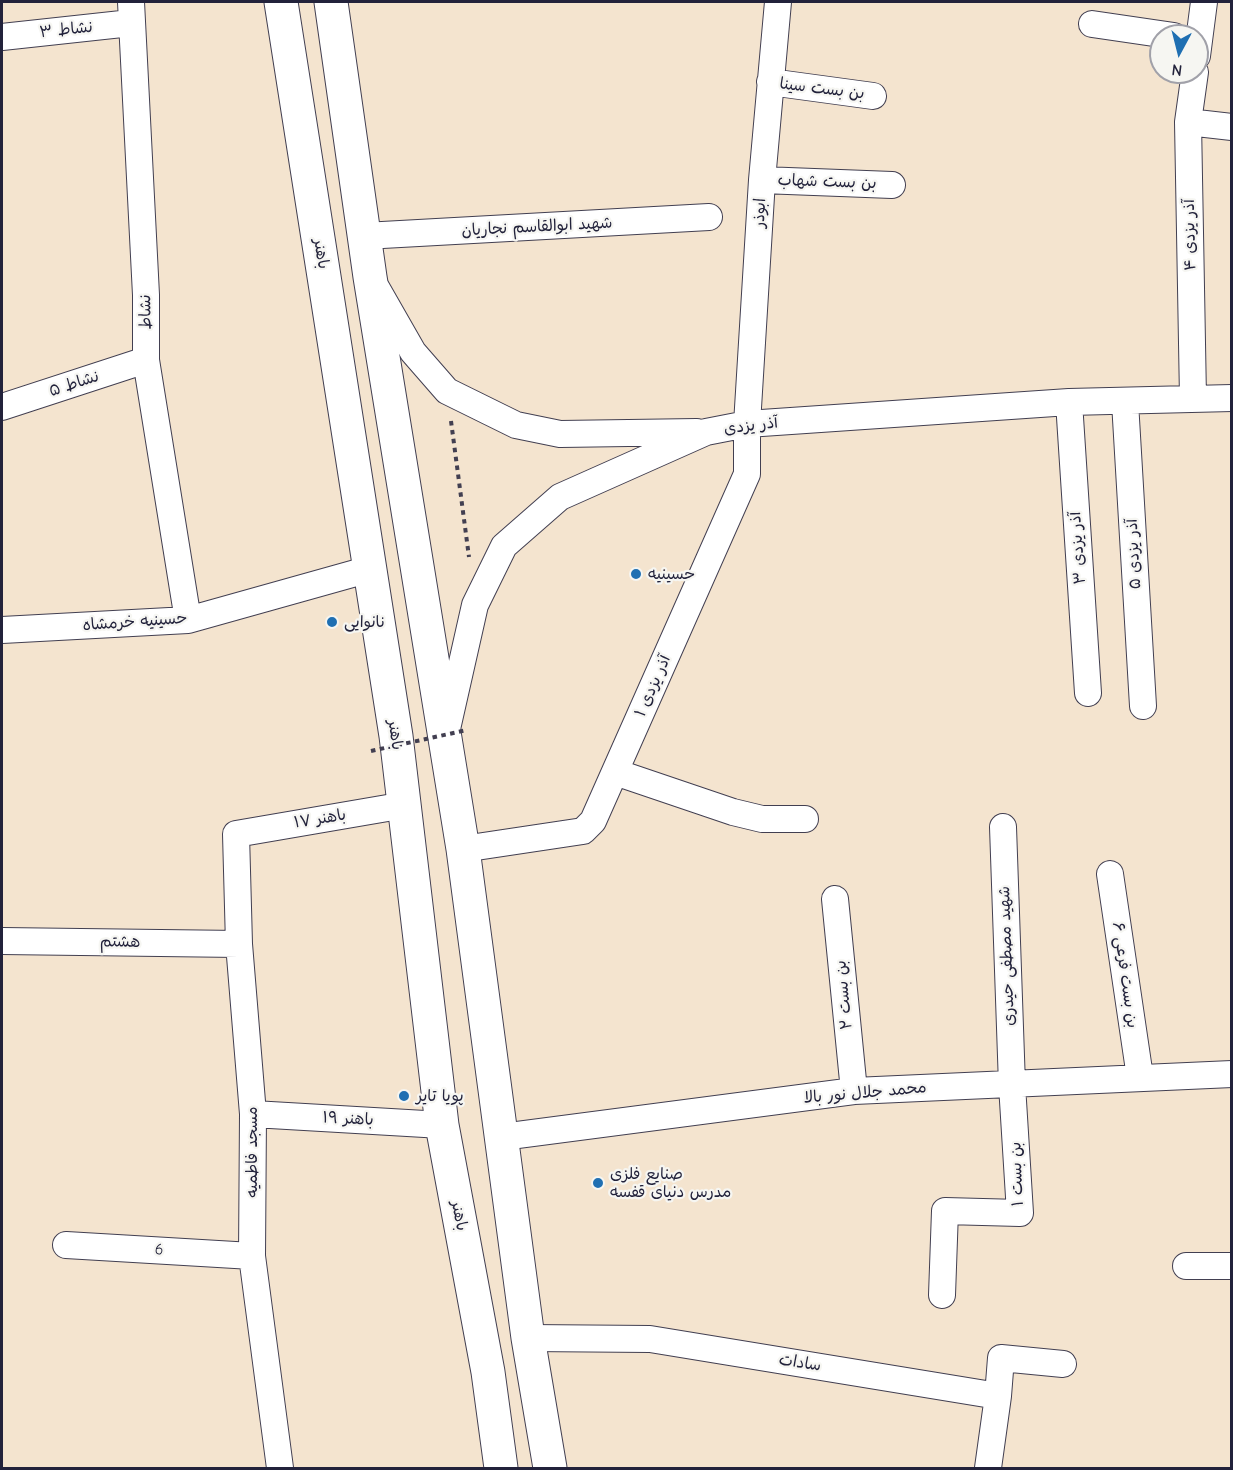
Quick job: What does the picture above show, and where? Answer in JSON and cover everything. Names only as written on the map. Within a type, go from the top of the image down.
[{"type":"main road","name":"باهنر","points":[[281,2],[405,805],[442,1125],[488,1372],[501,1468]]},
{"type":"main road","points":[[331,2],[370,277],[456,734],[464,849],[528,1338],[550,1468]]},
{"type":"street","name":"ابوذر","points":[[747,424],[762,180],[778,2]]},
{"type":"street","points":[[1201,24],[1204,2]]},
{"type":"street","name":"نشاط ۳","points":[[2,37],[131,12]]},
{"type":"street","name":"نشاط","points":[[131,12],[146,295],[147,360],[188,620]]},
{"type":"street","points":[[1092,24],[1149,32]]},
{"type":"street","name":"بن بست سینا","points":[[770,82],[873,96]]},
{"type":"street","name":"۴ آذر یزدی","points":[[1193,84],[1188,122],[1193,398]]},
{"type":"street","points":[[1188,122],[1232,127]]},
{"type":"street","name":"بن بست شهاب","points":[[762,180],[892,184]]},
{"type":"street","name":"شهید ابوالقاسم نجاریان","points":[[364,236],[709,217]]},
{"type":"street","points":[[370,277],[412,352],[447,392],[516,425],[560,434],[706,432]]},
{"type":"street","name":"نشاط ۵","points":[[2,407],[147,360]]},
{"type":"street","name":"آذر یزدی","points":[[456,734],[475,605],[504,546],[560,497],[706,432],[747,424],[1069,402],[1232,398]]},
{"type":"street","name":"آذر یزدی ۳","points":[[1069,402],[1088,693]]},
{"type":"street","name":"آذر یزدی ۵","points":[[1125,402],[1143,706]]},
{"type":"street","name":"آذر یزدی ۱","points":[[464,849],[583,831],[593,821],[747,474],[747,424]]},
{"type":"street","name":"حسینیه خرمشاه","points":[[2,630],[188,620],[370,569]]},
{"type":"street","points":[[615,772],[734,812],[762,819],[805,819]]},
{"type":"street","name":"باهنر ۱۷","points":[[236,834],[405,805]]},
{"type":"street","name":"شهید مصطفی حیدری","points":[[1003,827],[1012,1085]]},
{"type":"street","name":"مسجد فاطمیه","points":[[236,834],[239,944],[253,1114],[252,1256],[280,1468]]},
{"type":"street","name":"بن بست فرعی ۶","points":[[1110,874],[1140,1077]]},
{"type":"street","name":"بن بست ۲","points":[[835,899],[854,1091]]},
{"type":"street","name":"هشتم","points":[[2,941],[239,944]]},
{"type":"street","name":"محمد جلال نور بالا","points":[[502,1137],[854,1091],[1232,1074]]},
{"type":"street","name":"بن بست ۱","points":[[942,1295],[945,1212],[1020,1213],[1012,1085]]},
{"type":"street","name":"باهنر ۱۹","points":[[253,1114],[442,1125]]},
{"type":"street","name":"6","points":[[66,1245],[252,1256]]},
{"type":"street","points":[[1186,1266],[1232,1266]]},
{"type":"street","name":"سادات","points":[[528,1338],[651,1339],[998,1396]]},
{"type":"street","points":[[988,1468],[1001,1358],[1063,1364]]},
{"type":"path","points":[[447,392],[469,557]]},
{"type":"path","points":[[371,751],[456,734]]},
{"type":"place","name":"حسینیه","points":[[636,574]]},
{"type":"place","name":"نانوایی","points":[[332,622]]},
{"type":"place","name":"پویا تایر","points":[[404,1096]]},
{"type":"place","name":"صنایع فلزی مدرس دنیای قفسه","points":[[598,1183]]}]
